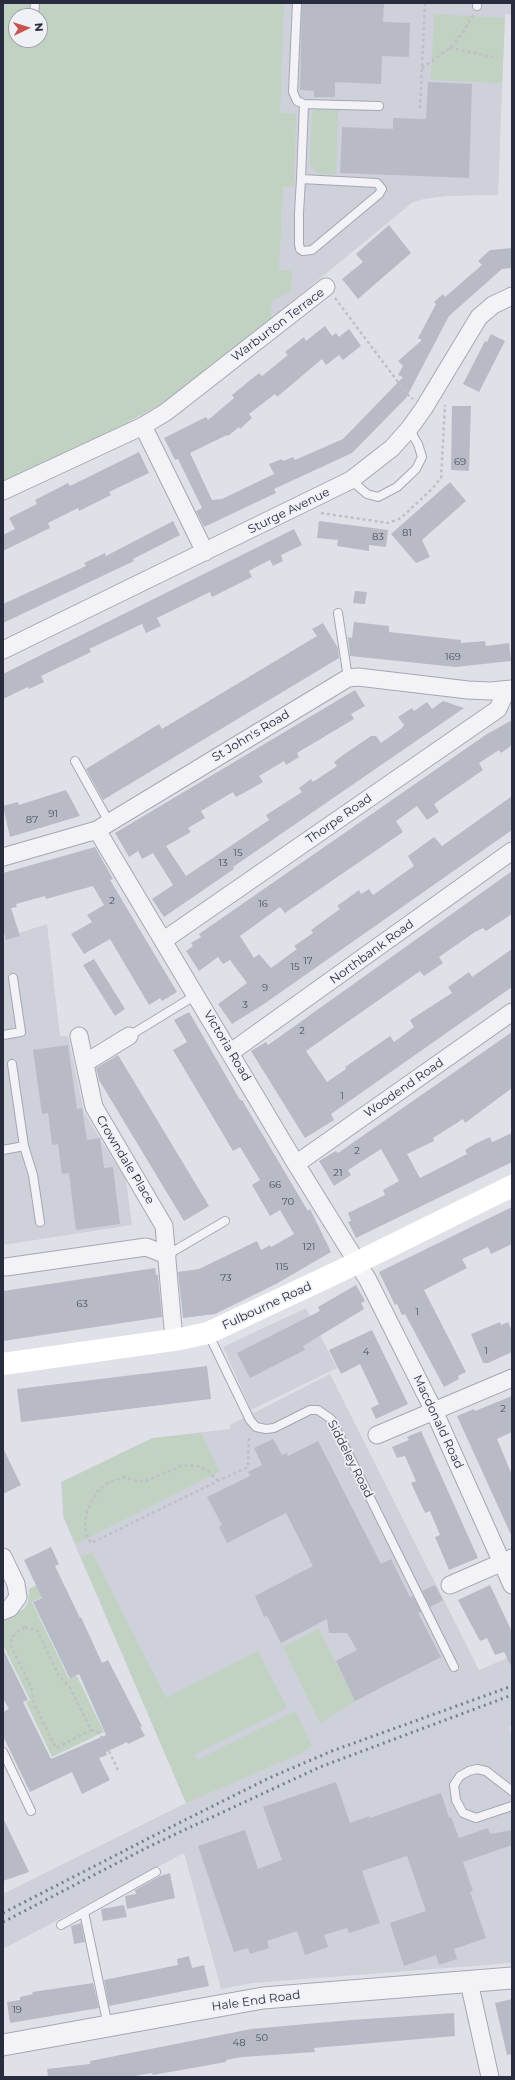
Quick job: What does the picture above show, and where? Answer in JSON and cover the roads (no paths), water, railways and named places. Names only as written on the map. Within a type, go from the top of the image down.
[{"type":"main road","name":"Fulbourne Road","points":[[3,1364],[174,1340],[208,1333],[357,1263],[512,1186]]},
{"type":"street","name":"Warburton Terrace","points":[[3,491],[143,426],[166,412],[326,287]]},
{"type":"street","name":"Sturge Avenue","points":[[3,650],[351,480],[388,450],[409,430],[479,317],[493,305],[512,296]]},
{"type":"street","points":[[143,426],[205,552]]},
{"type":"street","name":"St John's Road","points":[[3,857],[103,826],[348,678],[358,676],[468,690],[509,690]]},
{"type":"street","name":"Thorpe Road","points":[[164,940],[498,709],[509,690]]},
{"type":"street","name":"Victoria Road","points":[[103,826],[164,940],[296,1164],[357,1263]]},
{"type":"street","name":"Northbank Road","points":[[231,1052],[512,852]]},
{"type":"street","name":"Woodend Road","points":[[296,1164],[512,1012]]},
{"type":"street","name":"Crowndale Place","points":[[78,1036],[94,1107],[164,1226],[174,1340]]},
{"type":"street","points":[[84,1063],[129,1036]]},
{"type":"street","points":[[6,1267],[146,1247],[166,1255]]},
{"type":"street","name":"Macdonald Road","points":[[357,1263],[368,1280],[507,1560],[512,1585]]},
{"type":"street","points":[[377,1435],[512,1378]]},
{"type":"street","points":[[3,1557],[16,1584],[18,1597],[10,1608],[3,1612]]},
{"type":"street","points":[[450,1585],[507,1560]]},
{"type":"street","name":"Hale End Road","points":[[3,2045],[263,1998],[512,1978]]},
{"type":"street","points":[[469,1982],[490,2077]]},
{"type":"lane","points":[[297,3],[293,92],[298,103],[379,106]]},
{"type":"lane","points":[[301,179],[377,183],[382,189],[379,194],[312,250],[304,251],[299,244],[301,179],[304,104]]},
{"type":"lane","points":[[351,480],[367,494],[378,497],[397,487],[416,469],[422,457],[418,444],[409,430]]},
{"type":"lane","points":[[338,613],[348,678]]},
{"type":"lane","points":[[75,761],[103,826]]},
{"type":"lane","points":[[3,1035],[21,1032],[13,978]]},
{"type":"lane","points":[[129,1036],[197,994]]},
{"type":"lane","points":[[12,1064],[24,1146],[33,1175],[40,1222]]},
{"type":"lane","points":[[3,1150],[24,1146]]},
{"type":"lane","points":[[166,1255],[225,1221]]},
{"type":"lane","name":"Siddeley Road","points":[[208,1333],[250,1420],[256,1427],[266,1429],[274,1428],[310,1410],[318,1410],[331,1418],[454,1667]]},
{"type":"lane","points":[[3,1752],[31,1811]]},
{"type":"lane","points":[[512,1791],[486,1771],[477,1769],[460,1776],[454,1785],[456,1800],[463,1813],[476,1818],[512,1806]]},
{"type":"lane","points":[[61,1925],[156,1872]]},
{"type":"lane","points":[[84,1912],[109,2027]]},
{"type":"railway","points":[[3,1913],[269,1778],[332,1751],[512,1686]]},
{"type":"railway","points":[[3,1922],[152,1845],[320,1767],[512,1695]]}]
